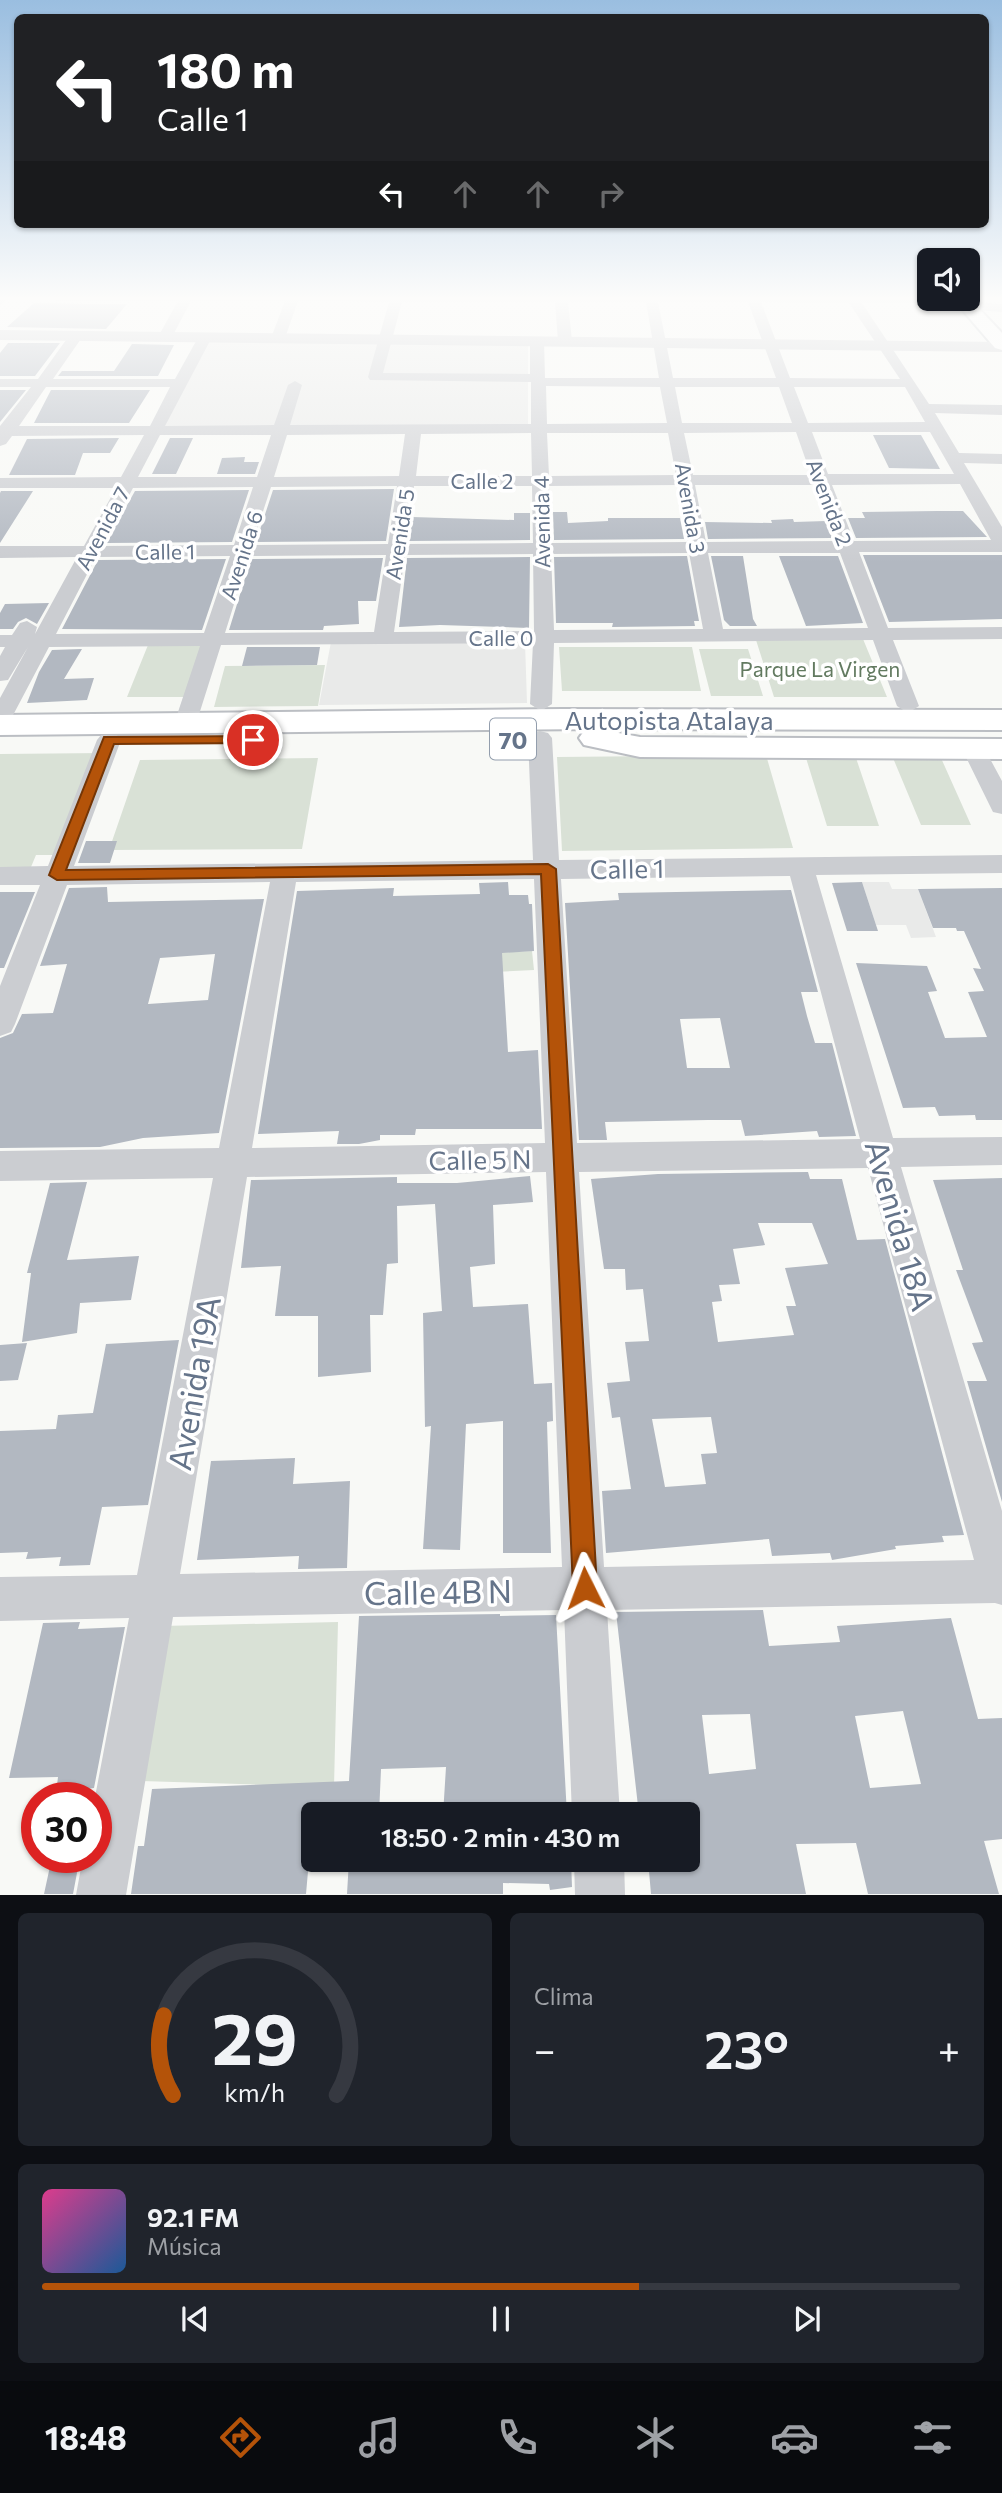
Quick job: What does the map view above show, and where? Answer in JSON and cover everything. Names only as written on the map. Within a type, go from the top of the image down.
[{"type":"main road","points":[[602,729],[702,708],[1002,705]]},
{"type":"main road","name":"Autopista Atalaya","points":[[0,725],[185,724],[602,729],[771,728],[1002,720]]},
{"type":"main road","name":"Autopista Atalaya","points":[[771,728],[993,745]]},
{"type":"main road","points":[[602,729],[640,747],[993,745]]},
{"type":"main road","name":"Autopista Atalaya","points":[[0,741],[540,738],[602,729]]},
{"type":"street","points":[[2,434],[40,385]]},
{"type":"street","name":"Avenida 7","points":[[57,574],[108,482],[145,431],[171,385]]},
{"type":"street","name":"Avenida 6","points":[[185,724],[295,385]]},
{"type":"street","name":"Avenida 4","points":[[538,385],[544,637],[541,704]]},
{"type":"street","name":"Avenida 3","points":[[669,385],[714,635]]},
{"type":"street","name":"Avenida 2","points":[[787,385],[908,706]]},
{"type":"street","points":[[911,385],[1002,545]]},
{"type":"street","points":[[924,408],[1002,410]]},
{"type":"street","points":[[2,434],[935,427]]},
{"type":"street","name":"Avenida 5","points":[[383,638],[414,430]]},
{"type":"street","name":"Avenida 7","points":[[0,719],[127,482],[145,431]]},
{"type":"street","points":[[953,458],[1002,459]]},
{"type":"street","name":"Calle 2","points":[[0,483],[965,479]]},
{"type":"street","name":"Calle 1","points":[[0,552],[1002,545]]},
{"type":"street","points":[[0,675],[10,641],[38,607]]},
{"type":"street","name":"Calle 0","points":[[10,641],[1002,633]]},
{"type":"street","points":[[540,738],[595,1802]]},
{"type":"street","points":[[2,1015],[109,740]]},
{"type":"street","points":[[993,745],[1002,806]]},
{"type":"street","name":"Calle 1","points":[[0,876],[1002,864]]},
{"type":"street","name":"Avenida 18A","points":[[800,866],[1002,1582]]},
{"type":"street","name":"Avenida 19A","points":[[101,1895],[285,872]]},
{"type":"street","name":"Calle 5 N","points":[[0,1166],[1002,1151]]},
{"type":"street","name":"Calle 4B N","points":[[0,1599],[1002,1582]]},
{"type":"street","points":[[599,1872],[600,1895]]},
{"type":"shaded area","points":[[184,385],[528,385],[528,425],[162,427]]},
{"type":"shaded area","points":[[331,642],[525,642],[527,703],[319,705]]},
{"type":"shaded area","points":[[862,882],[889,882],[892,889],[918,889],[936,937],[911,938],[906,925],[876,925]]},
{"type":"green space","name":"Parque La Virgen","points":[[863,639],[887,697],[774,697],[756,640]]},
{"type":"green space","points":[[205,644],[184,697],[127,697],[148,645]]},
{"type":"green space","points":[[559,647],[692,647],[701,691],[562,691]]},
{"type":"green space","points":[[699,649],[748,649],[763,696],[711,696]]},
{"type":"green space","points":[[325,665],[318,706],[214,707],[225,666]]},
{"type":"green space","points":[[104,753],[60,855],[36,855],[31,867],[0,867],[0,754]]},
{"type":"green space","points":[[766,755],[793,848],[562,851],[557,757]]},
{"type":"green space","points":[[318,758],[302,849],[109,850],[140,760]]},
{"type":"green space","points":[[806,758],[856,758],[879,826],[827,826]]},
{"type":"green space","points":[[893,758],[941,758],[971,825],[921,825]]},
{"type":"green space","points":[[532,951],[534,970],[452,974],[451,955]]},
{"type":"green space","points":[[338,1622],[334,1787],[141,1781],[162,1626]]},
{"type":"building","points":[[0,390],[26,390],[0,422]]},
{"type":"building","points":[[51,390],[150,390],[129,423],[34,423]]},
{"type":"building","points":[[873,435],[921,435],[940,469],[889,468]]},
{"type":"building","points":[[119,438],[110,453],[83,453],[75,475],[9,475],[27,439]]},
{"type":"building","points":[[170,438],[193,438],[176,474],[152,474]]},
{"type":"building","points":[[245,457],[244,462],[259,462],[255,474],[217,474],[222,458]]},
{"type":"building","points":[[394,489],[386,541],[256,542],[273,490]]},
{"type":"building","points":[[249,490],[232,542],[106,543],[135,491]]},
{"type":"building","points":[[33,491],[0,543],[0,493]]},
{"type":"building","points":[[963,511],[987,537],[856,538],[848,518],[865,518],[862,512]]},
{"type":"building","points":[[553,512],[567,512],[568,523],[608,521],[608,518],[680,518],[684,539],[554,540]]},
{"type":"building","points":[[514,513],[530,513],[530,540],[409,541],[412,517],[514,520]]},
{"type":"building","points":[[793,519],[794,522],[826,521],[832,538],[708,539],[705,522],[772,523],[771,520]]},
{"type":"building","points":[[863,555],[1002,555],[1002,619],[889,622]]},
{"type":"building","points":[[687,556],[699,621],[694,621],[695,626],[612,627],[613,623],[556,623],[554,557]]},
{"type":"building","points":[[711,556],[743,556],[753,619],[757,626],[730,626],[724,620]]},
{"type":"building","points":[[779,556],[838,556],[863,623],[806,626]]},
{"type":"building","points":[[530,557],[529,628],[440,625],[399,627],[407,558]]},
{"type":"building","points":[[383,558],[376,601],[358,601],[359,624],[324,626],[323,630],[229,630],[251,559]]},
{"type":"building","points":[[226,559],[202,630],[62,629],[98,560]]},
{"type":"building","points":[[49,603],[37,624],[26,618],[18,622],[13,629],[0,629],[0,613],[5,604]]},
{"type":"building","points":[[247,647],[320,647],[317,665],[242,666]]},
{"type":"building","points":[[82,649],[64,679],[94,678],[87,700],[27,703],[39,672],[52,650]]},
{"type":"building","points":[[86,841],[117,841],[110,863],[78,863]]},
{"type":"building","points":[[508,882],[509,895],[528,895],[529,904],[532,904],[534,951],[502,953],[508,1052],[538,1050],[542,1129],[416,1129],[415,1135],[380,1135],[380,1140],[359,1144],[337,1144],[339,1131],[258,1134],[297,891],[394,888],[393,896],[480,894],[479,883]]},
{"type":"building","points":[[862,882],[878,931],[847,931],[832,883]]},
{"type":"building","points":[[107,887],[108,902],[264,899],[219,1133],[143,1138],[100,1147],[0,1148],[0,1038],[13,1033],[22,1014],[53,1013],[67,964],[40,966],[69,888]],"holes":[[[215,954],[208,1000],[148,1004],[160,958]]]},
{"type":"building","points":[[1002,888],[1002,1120],[976,1120],[975,1115],[939,1116],[935,1107],[903,1108],[856,963],[927,966],[937,991],[928,992],[945,1038],[987,1037],[968,992],[984,991],[973,968],[981,969],[964,931],[957,931],[956,928],[933,928],[918,889]]},
{"type":"building","points":[[791,890],[818,992],[801,992],[807,1016],[815,1043],[832,1043],[856,1136],[819,1137],[817,1131],[745,1136],[741,1120],[708,1120],[605,1122],[607,1140],[579,1140],[565,903],[619,900],[618,893]],"holes":[[[720,1018],[730,1068],[687,1068],[680,1019]]]},
{"type":"building","points":[[0,892],[35,892],[4,968],[0,968]]},
{"type":"building","points":[[808,1172],[810,1179],[842,1179],[857,1240],[885,1239],[964,1535],[942,1536],[944,1542],[895,1546],[896,1549],[832,1560],[830,1553],[772,1556],[769,1539],[606,1553],[602,1491],[631,1489],[620,1417],[612,1418],[607,1383],[630,1381],[625,1342],[649,1341],[643,1289],[626,1290],[625,1269],[604,1269],[591,1179],[658,1174]],"holes":[[[758,1223],[812,1223],[828,1264],[785,1268],[796,1306],[786,1306],[794,1335],[718,1342],[712,1302],[722,1301],[719,1285],[740,1284],[733,1249],[765,1245]],[[711,1417],[717,1453],[701,1454],[706,1484],[665,1487],[652,1419]]]},
{"type":"building","points":[[530,1176],[533,1202],[493,1205],[495,1264],[470,1267],[473,1307],[528,1304],[534,1384],[552,1383],[553,1421],[547,1422],[551,1553],[503,1553],[503,1421],[466,1424],[460,1550],[423,1549],[431,1426],[425,1427],[423,1313],[442,1311],[435,1204],[397,1206],[398,1263],[387,1264],[383,1315],[370,1315],[371,1372],[318,1377],[318,1316],[275,1316],[281,1266],[241,1268],[251,1180],[397,1177],[397,1183],[457,1183]]},
{"type":"building","points":[[1002,1178],[1002,1502],[967,1381],[987,1381],[972,1343],[983,1342],[956,1270],[963,1270],[933,1180]]},
{"type":"building","points":[[87,1182],[67,1260],[139,1256],[131,1300],[80,1303],[77,1333],[22,1342],[31,1273],[27,1273],[50,1183]]},
{"type":"building","points":[[179,1340],[148,1505],[102,1507],[90,1565],[59,1566],[61,1557],[26,1559],[28,1552],[0,1553],[0,1431],[56,1429],[58,1415],[93,1413],[106,1344]]},
{"type":"building","points":[[27,1343],[18,1380],[0,1381],[0,1345]]},
{"type":"building","points":[[295,1458],[293,1484],[350,1481],[347,1568],[298,1569],[299,1556],[197,1560],[211,1461]]},
{"type":"building","points":[[763,1610],[769,1646],[840,1642],[837,1626],[951,1618],[978,1719],[1002,1718],[1002,1839],[984,1841],[999,1894],[868,1894],[856,1843],[796,1844],[806,1894],[651,1894],[649,1872],[700,1872],[700,1802],[638,1802],[616,1612]],"holes":[[[903,1711],[921,1784],[870,1788],[855,1716]],[[750,1714],[756,1769],[709,1774],[702,1715]]]},
{"type":"building","points":[[556,1615],[566,1802],[444,1802],[446,1767],[381,1769],[380,1802],[301,1802],[301,1872],[308,1872],[306,1894],[131,1894],[138,1846],[144,1846],[152,1789],[349,1781],[359,1616]]},
{"type":"building","points":[[80,1622],[78,1629],[125,1627],[95,1782],[57,1782],[58,1777],[9,1778],[43,1623]]},
{"type":"building","points":[[348,1872],[571,1872],[572,1887],[550,1890],[549,1884],[503,1883],[503,1894],[347,1894]]},
{"type":"building","points":[[49,1873],[77,1873],[73,1894],[44,1894]]},
{"type":"route","points":[[253,740],[109,740],[57,875],[548,869],[585,1588]]}]
